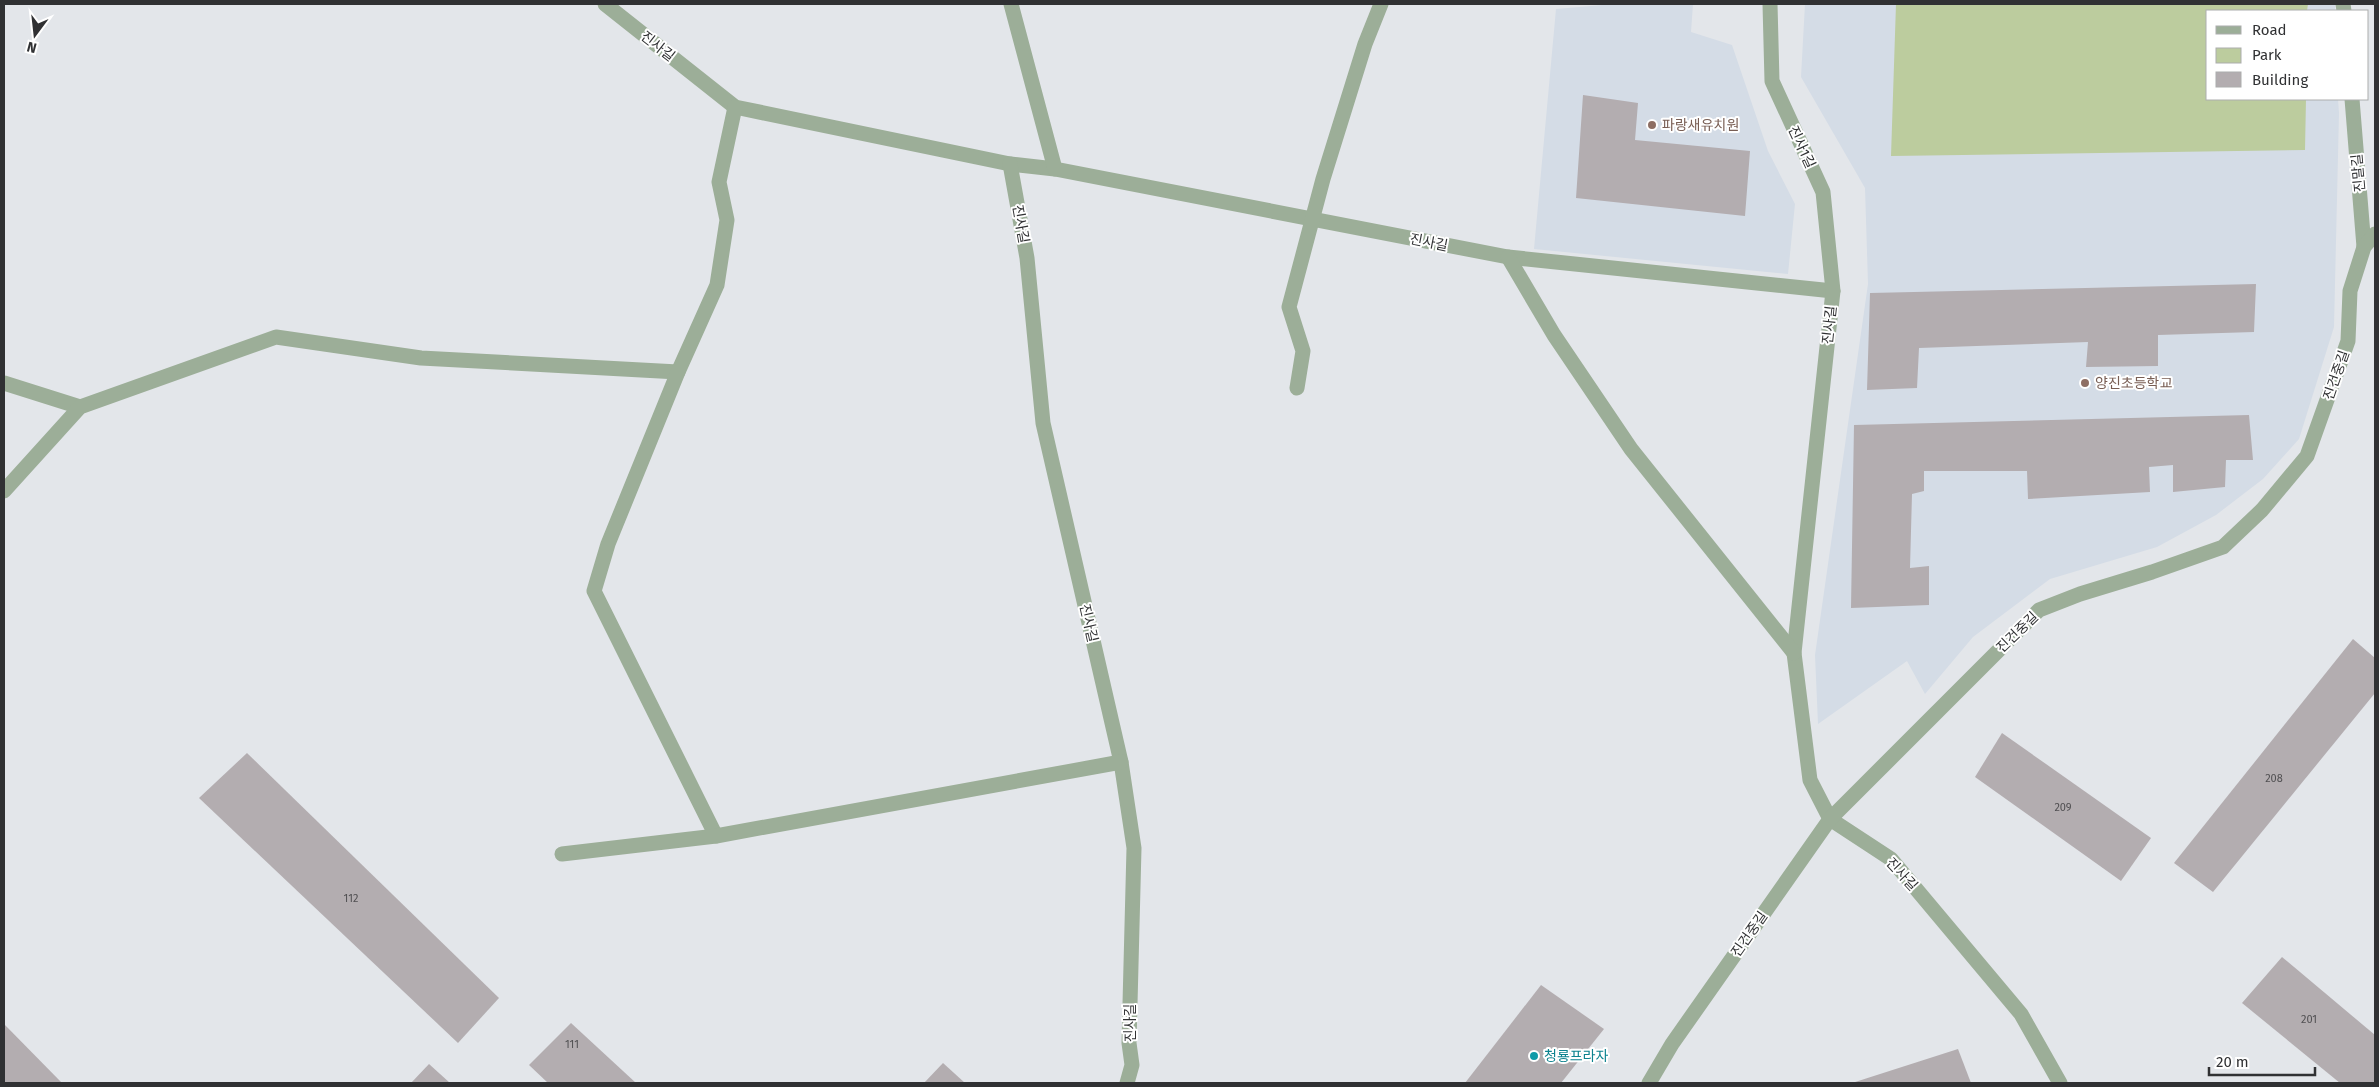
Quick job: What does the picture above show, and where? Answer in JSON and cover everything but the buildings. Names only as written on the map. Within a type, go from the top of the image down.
[{"type":"street","name":"진사길","points":[[605,4],[735,107],[1010,164],[1055,169],[1508,257],[1833,291],[1794,653],[1810,780],[1830,819],[1891,859],[2021,1014],[2060,1083]]},
{"type":"street","points":[[1011,4],[1055,169]]},
{"type":"street","points":[[1297,388],[1303,351],[1289,307],[1312,219],[1365,44],[1381,4]]},
{"type":"street","name":"진사1길","points":[[1770,4],[1772,81],[1823,192],[1833,291]]},
{"type":"street","name":"진말길","points":[[2352,100],[2364,247]]},
{"type":"street","points":[[716,836],[594,591],[608,544],[678,372],[717,285],[726,220],[719,182],[735,107]]},
{"type":"street","name":"진사길","points":[[1010,164],[1027,258],[1043,423],[1122,762],[1134,848],[1129,1043],[1132,1065],[1127,1083]]},
{"type":"street","name":"진건중길","points":[[1650,1083],[1672,1044],[1830,819],[2039,610],[2080,594],[2152,572],[2223,547],[2262,510],[2307,456],[2348,342],[2350,291],[2364,247],[2375,234]]},
{"type":"street","points":[[1508,257],[1554,335],[1631,450],[1794,653]]},
{"type":"street","points":[[4,491],[80,407],[276,337],[420,358],[678,372]]},
{"type":"street","points":[[4,382],[80,407]]},
{"type":"street","points":[[562,854],[716,836],[1122,762]]},
{"type":"shaded area","name":"파랑새유치원","points":[[1614,4],[1693,4],[1691,32],[1732,45],[1768,151],[1795,204],[1788,274],[1534,249],[1556,9]]},
{"type":"shaded area","name":"양진초등학교","points":[[1805,4],[2335,4],[2335,10],[2206,10],[2206,100],[2338,100],[2334,327],[2299,439],[2263,479],[2216,515],[2157,547],[2050,579],[1973,637],[1925,694],[1907,661],[1818,724],[1815,655],[1868,284],[1865,188],[1801,77]]},
{"type":"green space","points":[[1896,4],[2308,4],[2307,10],[2206,10],[2206,100],[2306,100],[2305,150],[1891,156]]},
{"type":"place","name":"파랑새유치원","points":[[1652,125]]},
{"type":"place","name":"양진초등학교","points":[[2085,383]]},
{"type":"place","name":"청룡프라자","points":[[1534,1056]]}]
